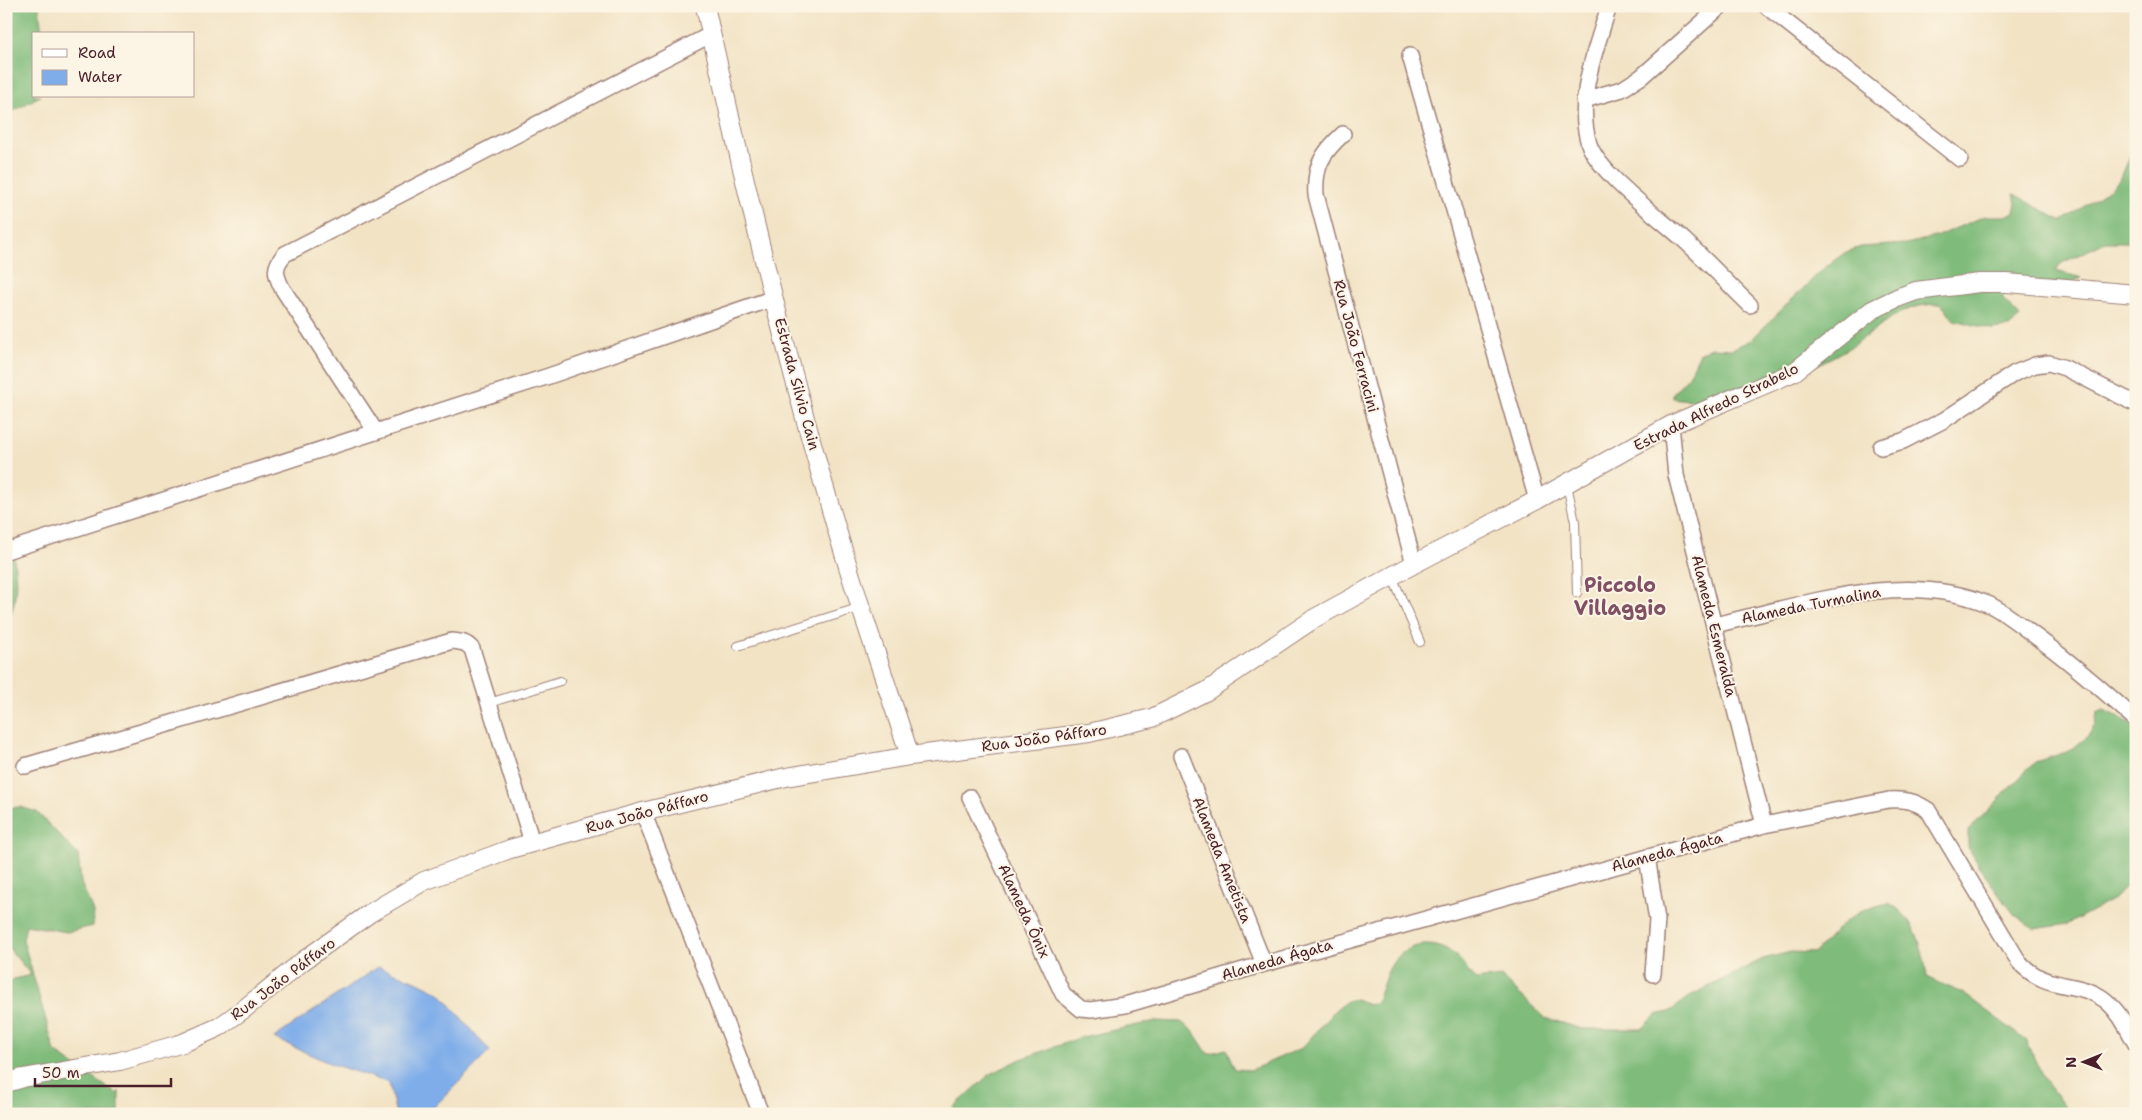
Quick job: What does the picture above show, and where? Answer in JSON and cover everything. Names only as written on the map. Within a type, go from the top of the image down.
[{"type":"street","name":"Estrada Silvio Cain","points":[[705,6],[774,298],[820,467],[861,607],[910,756]]},
{"type":"street","points":[[1609,6],[1589,72],[1584,100],[1589,144],[1597,159],[1611,175],[1686,242],[1750,305]]},
{"type":"street","points":[[1584,100],[1622,89],[1640,77],[1721,6]]},
{"type":"street","points":[[1766,6],[1960,159]]},
{"type":"street","points":[[376,432],[282,288],[276,276],[278,262],[285,254],[712,34]]},
{"type":"street","points":[[1410,56],[1537,500]]},
{"type":"street","name":"Rua João Ferracini","points":[[1343,134],[1321,160],[1315,178],[1316,196],[1414,564]]},
{"type":"street","name":"Estrada Alfredo Strabelo","points":[[1315,618],[1537,500],[1671,425],[1794,372],[1872,310],[1916,291],[1979,283],[2007,283],[2136,294]]},
{"type":"street","points":[[6,551],[550,376],[774,298]]},
{"type":"street","points":[[1881,446],[1903,441],[1944,420],[2015,373],[2034,365],[2049,363],[2065,368],[2136,404]]},
{"type":"street","name":"Alameda Esmeralda","points":[[1671,425],[1676,474],[1764,826]]},
{"type":"street","name":"Alameda Turmalina","points":[[1714,625],[1878,590],[1925,591],[1967,597],[1991,606],[2021,625],[2072,664],[2136,720]]},
{"type":"street","name":"Rua João Páffaro","points":[[6,1082],[120,1061],[183,1043],[219,1027],[244,1009],[303,960],[399,896],[424,881],[464,864],[532,842],[643,812],[786,777],[910,756],[1089,733],[1152,718],[1207,691],[1315,618]]},
{"type":"street","points":[[24,766],[452,641],[468,644],[472,649],[532,842]]},
{"type":"street","name":"Alameda Ametista","points":[[1181,756],[1264,964]]},
{"type":"street","name":"Alameda Ônix","points":[[970,797],[1063,994],[1081,1009],[1091,1010]]},
{"type":"street","name":"Alameda Ágata","points":[[1091,1010],[1125,1005],[1264,964],[1764,826],[1889,800],[1904,799],[1928,810],[2019,962],[2030,973],[2044,981],[2085,990],[2105,1000],[2122,1018],[2136,1044]]},
{"type":"street","points":[[643,812],[761,1114]]},
{"type":"street","points":[[1647,857],[1657,920],[1653,974]]},
{"type":"lane","points":[[1566,483],[1575,522],[1577,593]]},
{"type":"lane","points":[[1392,576],[1420,642]]},
{"type":"lane","points":[[738,646],[861,607]]},
{"type":"lane","points":[[489,703],[560,681]]},
{"type":"green space","points":[[6,6],[39,6],[42,32],[32,32],[32,98],[36,98],[6,115]]},
{"type":"green space","points":[[2136,141],[2136,242],[2105,242],[2060,264],[2056,271],[2082,278],[2064,285],[2006,289],[2002,298],[2020,317],[2009,327],[1991,329],[1954,320],[1941,304],[1925,305],[1900,313],[1847,349],[1785,379],[1740,394],[1717,398],[1694,400],[1673,398],[1673,393],[1689,376],[1700,353],[1712,348],[1732,349],[1751,340],[1824,268],[1846,252],[1861,247],[1906,244],[1935,237],[1985,216],[2006,216],[2014,212],[2016,203],[2014,194],[2062,221],[2110,189],[2121,178]]},
{"type":"green space","points":[[6,532],[9,533],[15,567],[16,591],[11,614],[6,624]]},
{"type":"green space","points":[[2104,710],[2130,723],[2136,729],[2136,877],[2114,899],[2068,924],[2034,929],[2014,914],[1984,874],[1968,847],[1968,831],[2035,762],[2070,751],[2089,735],[2095,724],[2097,713]]},
{"type":"green space","points":[[20,807],[37,812],[78,855],[81,883],[93,911],[93,926],[67,932],[26,925],[23,940],[55,1052],[117,1094],[119,1091],[119,1114],[6,1114],[6,985],[14,979],[31,975],[7,946],[6,938],[6,808]]},
{"type":"green space","points":[[1889,903],[1898,909],[1912,925],[1923,955],[1927,977],[1964,994],[2026,1040],[2042,1076],[2070,1114],[1574,1114],[1560,1107],[1537,1105],[1514,1108],[1496,1114],[1430,1111],[1425,1114],[955,1114],[954,1107],[989,1075],[1021,1059],[1082,1037],[1156,1021],[1181,1022],[1193,1031],[1208,1054],[1226,1049],[1235,1069],[1251,1070],[1302,1048],[1335,1010],[1347,1001],[1356,999],[1368,1005],[1376,1003],[1395,960],[1409,949],[1425,945],[1442,948],[1450,952],[1460,959],[1470,975],[1476,980],[1501,977],[1545,1018],[1583,1029],[1642,1029],[1656,1015],[1669,1012],[1694,994],[1763,959],[1791,952],[1815,953],[1847,920],[1864,910]]},
{"type":"water","points":[[378,967],[416,981],[440,993],[490,1051],[427,1114],[396,1114],[389,1083],[329,1063],[274,1038]]},
{"type":"district","name":"Piccolo Villaggio","points":[[1620,596]]}]
